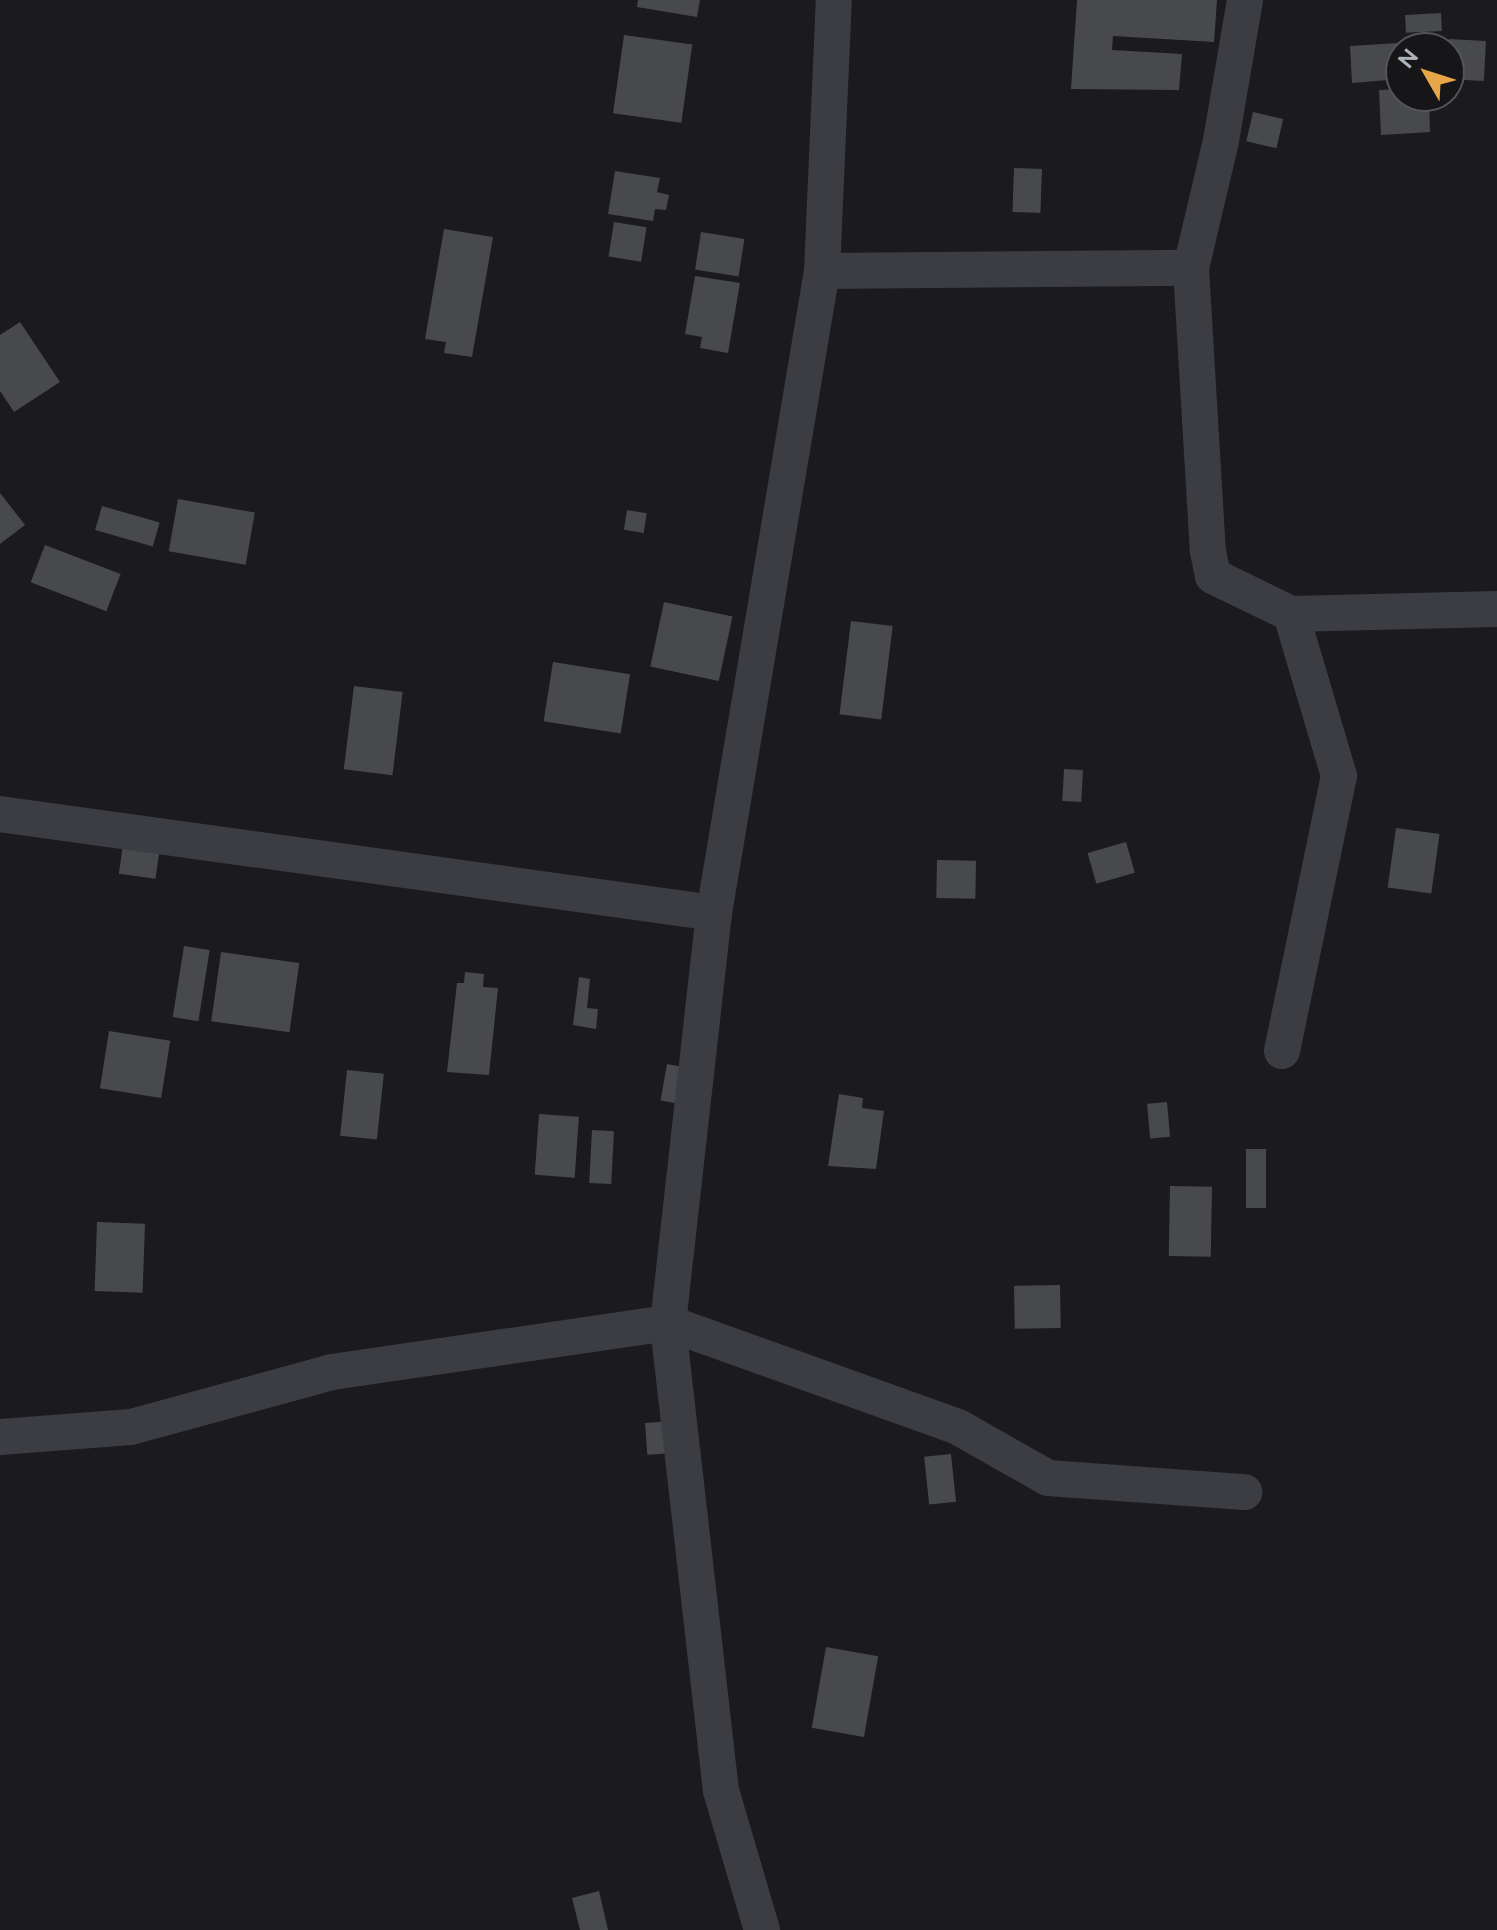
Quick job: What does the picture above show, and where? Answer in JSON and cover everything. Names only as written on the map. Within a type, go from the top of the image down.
[{"type":"street","points":[[762,1930],[721,1791],[668,1323],[714,913],[822,271],[834,0]]},
{"type":"street","points":[[1245,0],[1221,141],[1191,268],[1213,576],[1291,614],[1497,609]]},
{"type":"street","points":[[822,271],[1191,268]]},
{"type":"street","points":[[1282,1051],[1339,776],[1291,614]]},
{"type":"street","points":[[0,814],[714,913]]},
{"type":"street","points":[[0,1437],[131,1427],[332,1372],[668,1323],[958,1427],[1048,1478],[1245,1492]]},
{"type":"building","points":[[638,0],[700,0],[697,17],[637,7]]},
{"type":"building","points":[[1077,0],[1217,0],[1214,42],[1113,36],[1112,50],[1182,54],[1179,90],[1071,89]]},
{"type":"building","points":[[1441,13],[1442,31],[1406,32],[1405,15]]},
{"type":"building","points":[[624,35],[692,45],[681,123],[613,113]]},
{"type":"building","points":[[1465,40],[1486,41],[1484,81],[1465,80]]},
{"type":"building","points":[[1385,44],[1385,80],[1352,83],[1350,46]]},
{"type":"building","points":[[1379,90],[1385,90],[1385,112],[1429,112],[1430,132],[1381,135]]},
{"type":"building","points":[[1253,112],[1283,119],[1276,148],[1246,141]]},
{"type":"building","points":[[1014,168],[1042,169],[1040,213],[1012,212]]},
{"type":"building","points":[[615,171],[660,178],[657,192],[669,195],[666,210],[655,209],[653,221],[608,214]]},
{"type":"building","points":[[614,222],[647,227],[641,262],[609,257]]},
{"type":"building","points":[[444,229],[493,237],[472,357],[444,353],[446,342],[425,339]]},
{"type":"building","points":[[701,232],[744,239],[739,276],[695,270]]},
{"type":"building","points":[[695,276],[740,283],[728,353],[700,348],[702,337],[685,334]]},
{"type":"building","points":[[20,322],[60,382],[14,412],[0,391],[0,335]]},
{"type":"building","points":[[0,493],[25,525],[0,544]]},
{"type":"building","points":[[178,499],[255,513],[246,565],[169,551]]},
{"type":"building","points":[[102,506],[160,523],[153,547],[95,530]]},
{"type":"building","points":[[627,510],[647,513],[644,533],[624,530]]},
{"type":"building","points":[[45,545],[121,574],[106,611],[31,582]]},
{"type":"building","points":[[664,602],[732,617],[719,681],[650,667]]},
{"type":"building","points":[[851,621],[893,626],[881,719],[840,714]]},
{"type":"building","points":[[553,662],[630,674],[621,733],[544,721]]},
{"type":"building","points":[[354,686],[403,692],[392,775],[344,769]]},
{"type":"building","points":[[1064,769],[1083,770],[1081,802],[1062,801]]},
{"type":"building","points":[[1396,828],[1440,834],[1431,894],[1388,887]]},
{"type":"building","points":[[124,837],[161,842],[155,879],[119,874]]},
{"type":"building","points":[[1126,842],[1135,873],[1096,884],[1088,853]]},
{"type":"building","points":[[937,860],[976,861],[975,899],[936,898]]},
{"type":"building","points":[[184,946],[210,950],[198,1021],[173,1017]]},
{"type":"building","points":[[221,952],[299,963],[289,1032],[211,1021]]},
{"type":"building","points":[[465,972],[484,974],[483,987],[498,988],[489,1075],[447,1072],[457,983],[464,983]]},
{"type":"building","points":[[579,977],[590,979],[587,1008],[598,1009],[596,1029],[573,1025]]},
{"type":"building","points":[[109,1031],[170,1041],[161,1098],[100,1088]]},
{"type":"building","points":[[667,1064],[690,1068],[683,1104],[661,1100]]},
{"type":"building","points":[[347,1070],[384,1074],[377,1140],[340,1136]]},
{"type":"building","points":[[839,1094],[863,1098],[862,1108],[884,1111],[876,1169],[828,1166]]},
{"type":"building","points":[[1167,1102],[1170,1137],[1150,1139],[1147,1104]]},
{"type":"building","points":[[539,1114],[579,1117],[575,1178],[535,1175]]},
{"type":"building","points":[[592,1130],[614,1131],[611,1184],[589,1183]]},
{"type":"building","points":[[1246,1149],[1266,1149],[1266,1208],[1246,1208]]},
{"type":"building","points":[[1170,1186],[1212,1187],[1211,1257],[1169,1256]]},
{"type":"building","points":[[97,1222],[145,1224],[143,1293],[95,1291]]},
{"type":"building","points":[[1060,1285],[1061,1328],[1015,1329],[1014,1286]]},
{"type":"building","points":[[672,1421],[674,1453],[647,1455],[645,1423]]},
{"type":"building","points":[[951,1454],[956,1502],[929,1505],[924,1457]]},
{"type":"building","points":[[826,1647],[878,1656],[864,1737],[812,1728]]},
{"type":"building","points":[[599,1891],[608,1930],[580,1930],[572,1898]]}]
